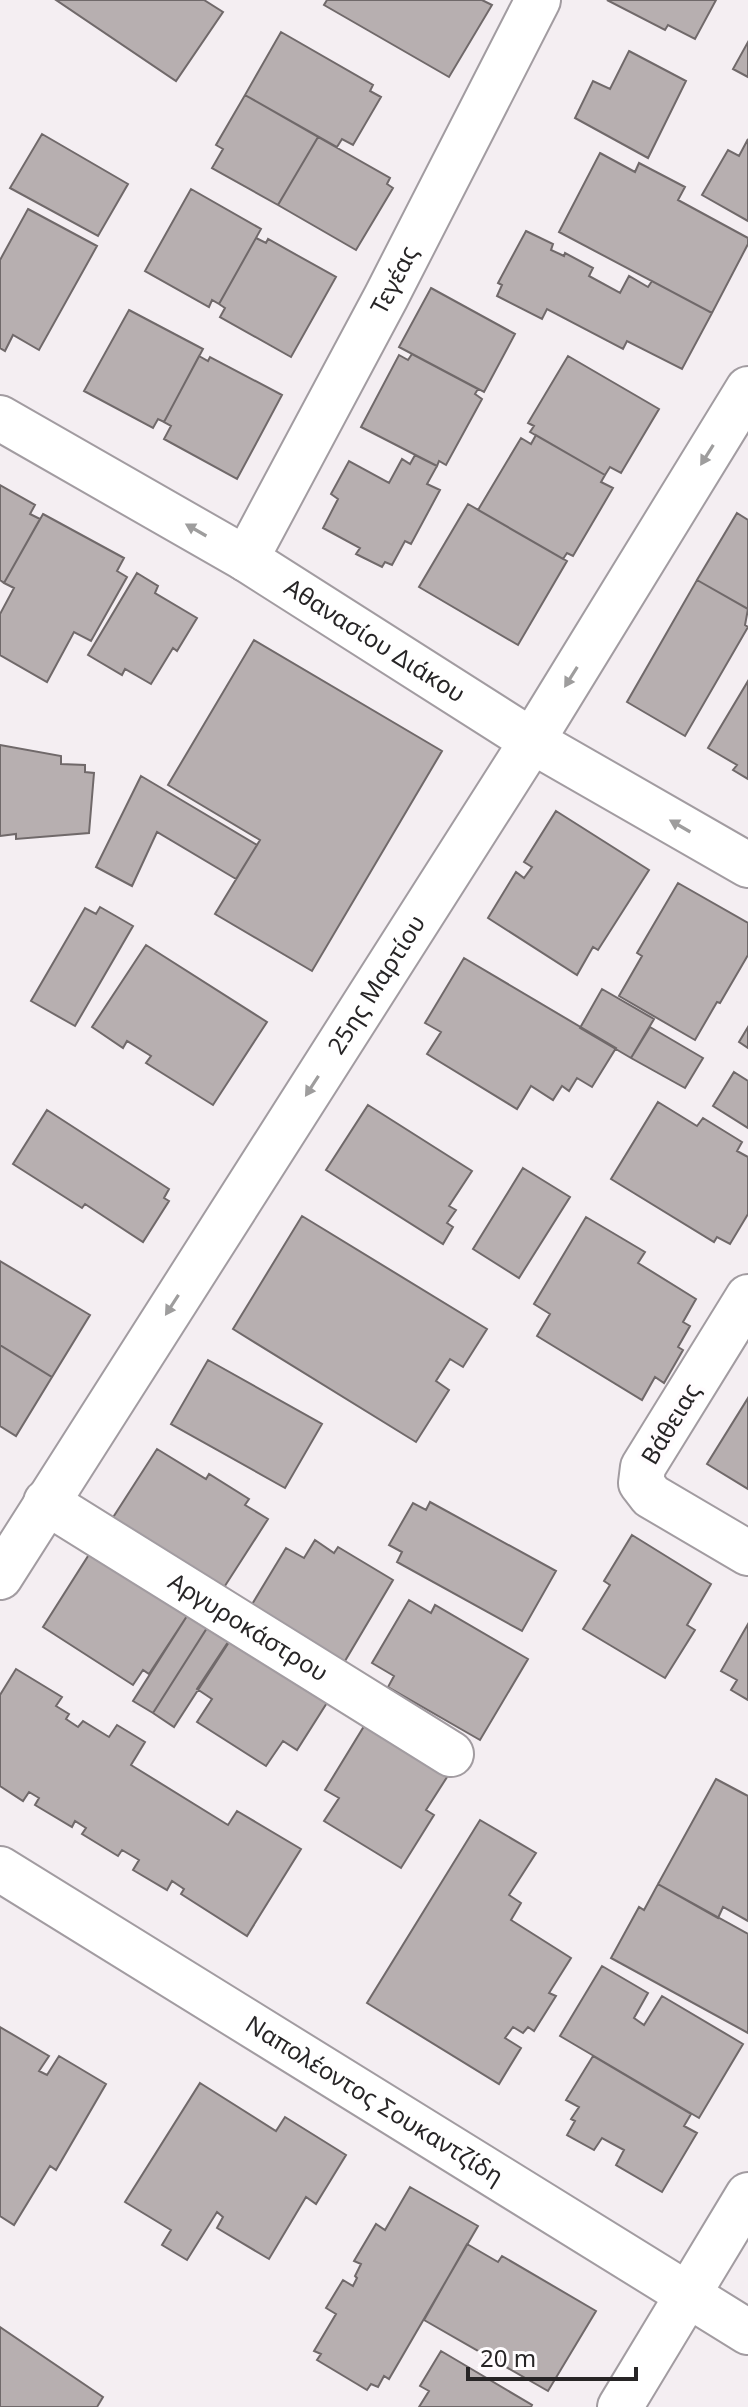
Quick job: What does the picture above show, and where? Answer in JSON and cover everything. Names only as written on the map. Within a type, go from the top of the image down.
[{"type":"street","name":"Τεγέας","points":[[246,559],[386,297],[538,0]]},
{"type":"street","name":"25ης Μαρτίου","points":[[0,1577],[532,741],[748,389]]},
{"type":"street","name":"Αθανασίου Διάκου","points":[[0,418],[246,559],[532,741],[748,865]]},
{"type":"street","name":"Βάθειας","points":[[748,1297],[643,1467],[641,1483],[651,1496],[748,1553]]},
{"type":"street","name":"Αργυροκάστρου","points":[[46,1502],[451,1754]]},
{"type":"street","name":"Ναπολέοντος Σουκαντζίδη","points":[[0,1869],[748,2332]]},
{"type":"street","points":[[620,2407],[748,2195]]},
{"type":"building","points":[[56,0],[204,0],[223,12],[176,81]]},
{"type":"building","points":[[327,0],[482,0],[492,5],[449,77],[324,5]]},
{"type":"building","points":[[607,0],[716,0],[695,39],[668,25],[665,30]]},
{"type":"building","points":[[281,32],[373,85],[370,91],[381,97],[353,145],[342,139],[337,147],[245,95]]},
{"type":"building","points":[[748,42],[748,77],[733,69]]},
{"type":"building","points":[[629,51],[686,81],[648,158],[575,118],[593,81],[610,89]]},
{"type":"building","points":[[245,95],[318,137],[278,205],[212,168],[223,149],[216,145]]},
{"type":"building","points":[[42,134],[128,184],[98,236],[10,188]]},
{"type":"building","points":[[318,137],[390,178],[387,184],[393,188],[356,250],[278,205]]},
{"type":"building","points":[[748,139],[748,221],[702,195],[728,150],[739,156]]},
{"type":"building","points":[[600,153],[635,172],[639,163],[685,187],[678,200],[748,238],[748,244],[712,313],[559,232]]},
{"type":"building","points":[[191,189],[261,229],[219,304],[212,300],[209,307],[145,271]]},
{"type":"building","points":[[28,209],[97,246],[39,350],[13,335],[5,351],[0,348],[0,260]]},
{"type":"building","points":[[526,231],[553,244],[551,250],[564,256],[565,253],[593,268],[589,276],[620,293],[629,276],[648,287],[652,281],[712,313],[682,369],[627,341],[623,349],[547,309],[542,319],[497,296],[502,285],[498,283]]},
{"type":"building","points":[[256,238],[266,243],[268,239],[336,277],[291,357],[220,317],[225,308],[219,304]]},
{"type":"building","points":[[431,288],[515,334],[484,392],[399,347]]},
{"type":"building","points":[[129,310],[203,349],[164,422],[158,419],[153,428],[84,391]]},
{"type":"building","points":[[412,354],[478,389],[475,394],[482,399],[446,465],[439,461],[437,466],[361,427],[399,355],[408,360]]},
{"type":"building","points":[[199,356],[208,361],[210,357],[282,395],[237,479],[164,439],[171,426],[164,422]]},
{"type":"building","points":[[568,356],[659,409],[621,473],[610,467],[605,475],[530,432],[534,426],[528,423]]},
{"type":"building","points":[[536,435],[605,475],[601,482],[613,488],[573,556],[567,553],[563,559],[478,510],[521,438],[531,444]]},
{"type":"building","points":[[415,455],[437,466],[427,484],[440,490],[411,544],[405,541],[392,565],[385,562],[382,567],[356,554],[360,548],[323,528],[338,499],[331,494],[349,461],[389,483],[402,459],[410,464]]},
{"type":"building","points":[[0,485],[35,505],[30,514],[40,519],[4,583],[0,580]]},
{"type":"building","points":[[468,504],[567,561],[518,645],[419,587]]},
{"type":"building","points":[[737,513],[748,520],[748,609],[697,580]]},
{"type":"building","points":[[43,514],[124,558],[117,571],[127,577],[91,641],[74,632],[47,682],[0,655],[0,614],[14,588],[4,583]]},
{"type":"building","points":[[137,573],[158,586],[155,593],[197,618],[177,651],[173,648],[151,684],[125,669],[122,675],[88,655]]},
{"type":"building","points":[[697,580],[748,609],[745,625],[748,627],[685,736],[627,702]]},
{"type":"building","points":[[254,640],[442,751],[312,971],[215,914],[260,840],[168,785]]},
{"type":"building","points":[[748,681],[748,779],[733,770],[737,765],[708,748]]},
{"type":"building","points":[[0,745],[61,756],[61,764],[85,765],[85,772],[94,773],[89,833],[16,839],[16,834],[0,836]]},
{"type":"building","points":[[141,776],[257,845],[236,879],[157,832],[132,886],[96,867]]},
{"type":"building","points":[[556,811],[649,870],[598,950],[593,947],[577,975],[488,918],[516,872],[524,878],[532,867],[524,862]]},
{"type":"building","points":[[678,883],[748,923],[748,955],[695,1040],[619,996],[642,956],[637,953]]},
{"type":"building","points":[[100,907],[133,926],[75,1026],[31,1001],[85,908],[96,914]]},
{"type":"building","points":[[146,945],[267,1022],[213,1105],[146,1063],[151,1056],[127,1041],[123,1048],[92,1027]]},
{"type":"building","points":[[464,958],[616,1048],[592,1087],[577,1078],[569,1091],[562,1086],[553,1100],[531,1086],[517,1109],[427,1054],[441,1032],[425,1023]]},
{"type":"building","points":[[602,989],[654,1019],[631,1058],[580,1028]]},
{"type":"building","points":[[650,1027],[703,1058],[685,1088],[631,1058]]},
{"type":"building","points":[[748,1027],[748,1048],[739,1042]]},
{"type":"building","points":[[734,1072],[748,1081],[748,1128],[713,1106]]},
{"type":"building","points":[[658,1102],[697,1126],[703,1118],[742,1142],[737,1151],[748,1157],[748,1214],[730,1244],[717,1237],[714,1242],[611,1179]]},
{"type":"building","points":[[368,1105],[472,1171],[449,1206],[456,1210],[447,1223],[453,1227],[443,1244],[326,1170]]},
{"type":"building","points":[[47,1110],[169,1189],[164,1198],[169,1201],[143,1242],[85,1204],[82,1208],[13,1164]]},
{"type":"building","points":[[523,1168],[570,1197],[519,1278],[473,1249]]},
{"type":"building","points":[[302,1216],[487,1329],[463,1367],[450,1359],[436,1381],[449,1390],[416,1442],[233,1329]]},
{"type":"building","points":[[586,1217],[645,1252],[638,1263],[696,1299],[683,1322],[690,1326],[678,1347],[683,1350],[664,1383],[655,1377],[642,1400],[537,1336],[550,1314],[534,1304]]},
{"type":"building","points":[[0,1261],[90,1315],[52,1377],[0,1345]]},
{"type":"building","points":[[0,1345],[52,1377],[16,1436],[0,1426]]},
{"type":"building","points":[[208,1360],[322,1424],[285,1488],[171,1424]]},
{"type":"building","points":[[748,1398],[748,1489],[707,1464]]},
{"type":"building","points":[[157,1449],[206,1479],[209,1474],[249,1499],[245,1505],[268,1519],[223,1589],[112,1519]]},
{"type":"building","points":[[430,1502],[556,1571],[522,1631],[397,1562],[402,1552],[389,1545],[413,1503],[426,1510]]},
{"type":"building","points":[[632,1535],[711,1584],[687,1625],[695,1630],[665,1678],[583,1629],[610,1585],[604,1581]]},
{"type":"building","points":[[315,1540],[334,1553],[338,1547],[393,1580],[342,1666],[251,1606],[286,1548],[304,1558]]},
{"type":"building","points":[[90,1553],[187,1616],[149,1674],[143,1670],[133,1685],[43,1627]]},
{"type":"building","points":[[409,1600],[431,1613],[435,1605],[528,1659],[480,1740],[388,1687],[394,1676],[372,1663]]},
{"type":"building","points":[[187,1616],[207,1628],[153,1713],[133,1701]]},
{"type":"building","points":[[748,1624],[748,1700],[731,1690],[737,1680],[721,1671]]},
{"type":"building","points":[[207,1628],[229,1642],[174,1727],[153,1713]]},
{"type":"building","points":[[232,1636],[330,1698],[297,1750],[283,1741],[266,1766],[197,1722],[212,1699],[197,1689]]},
{"type":"building","points":[[16,1669],[62,1697],[56,1706],[69,1714],[66,1719],[78,1727],[83,1721],[109,1737],[117,1725],[145,1742],[131,1765],[228,1825],[237,1811],[301,1849],[247,1936],[181,1894],[184,1889],[172,1881],[167,1890],[133,1870],[139,1860],[122,1850],[118,1856],[82,1834],[86,1828],[75,1821],[72,1827],[35,1805],[39,1798],[29,1792],[23,1801],[0,1786],[0,1695]]},
{"type":"building","points":[[366,1723],[449,1774],[426,1810],[434,1815],[401,1868],[324,1821],[339,1798],[325,1790]]},
{"type":"building","points":[[716,1779],[748,1796],[748,1921],[723,1907],[718,1918],[658,1884]]},
{"type":"building","points":[[480,1820],[536,1853],[509,1895],[521,1903],[511,1920],[571,1958],[549,1993],[556,1996],[534,2031],[528,2027],[523,2033],[513,2027],[505,2038],[521,2048],[499,2084],[367,2003]]},
{"type":"building","points":[[658,1884],[748,1934],[748,2033],[611,1958],[639,1907],[644,1910]]},
{"type":"building","points":[[602,1966],[648,1993],[634,2018],[644,2025],[662,1996],[743,2044],[699,2118],[560,2036]]},
{"type":"building","points":[[0,2027],[49,2056],[39,2071],[47,2075],[59,2056],[106,2084],[56,2170],[50,2166],[14,2225],[0,2216]]},
{"type":"building","points":[[593,2056],[691,2114],[684,2126],[697,2133],[662,2192],[616,2165],[624,2150],[602,2138],[594,2150],[567,2135],[575,2121],[571,2119],[579,2107],[566,2100]]},
{"type":"building","points":[[200,2083],[276,2131],[285,2117],[346,2155],[316,2204],[306,2197],[269,2259],[217,2228],[223,2217],[217,2212],[187,2260],[162,2245],[171,2230],[125,2202]]},
{"type":"building","points":[[410,2187],[478,2226],[389,2379],[384,2376],[378,2387],[371,2384],[367,2390],[317,2360],[321,2354],[314,2351],[336,2314],[326,2308],[343,2280],[353,2286],[361,2264],[354,2261],[376,2224],[385,2230]]},
{"type":"building","points":[[467,2244],[498,2262],[502,2256],[596,2311],[548,2391],[424,2320]]},
{"type":"building","points":[[0,2327],[103,2397],[97,2407],[0,2407]]},
{"type":"building","points":[[441,2351],[531,2407],[419,2407],[429,2391],[420,2386]]}]
